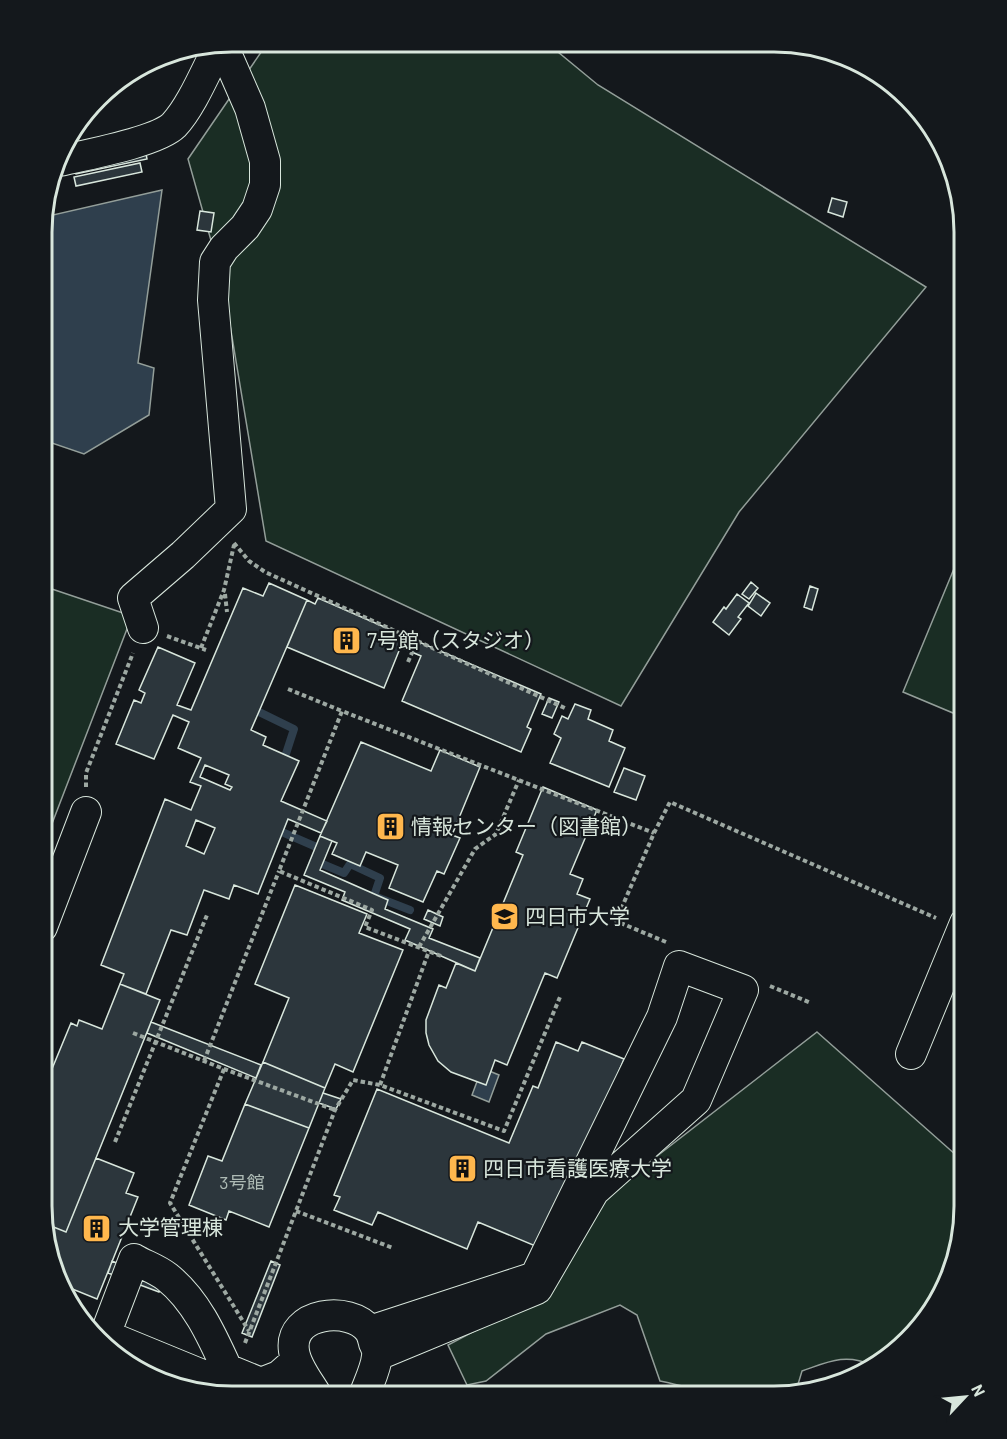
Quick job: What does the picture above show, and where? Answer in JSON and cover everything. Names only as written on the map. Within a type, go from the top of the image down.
[{"type":"street","points":[[69,159],[146,140],[173,126],[192,99],[216,53]]},
{"type":"street","points":[[143,628],[133,598],[231,509],[213,300],[215,262],[224,248],[246,227],[257,209],[265,185],[265,161],[250,108],[225,53]]},
{"type":"street","points":[[52,901],[86,812]]},
{"type":"street","points":[[911,1054],[954,922]]},
{"type":"street","points":[[679,966],[743,990],[696,1100],[594,1191],[537,1288],[374,1343],[535,1277],[662,1017],[679,966]]},
{"type":"street","points":[[103,1332],[134,1259],[166,1276],[191,1302],[213,1338],[227,1369],[261,1383],[279,1376],[296,1361]]},
{"type":"street","points":[[311,1386],[296,1361],[293,1349],[296,1335],[304,1325],[314,1318],[326,1316],[346,1317],[362,1324],[374,1343],[366,1386]]},
{"type":"street","points":[[108,1336],[217,1381],[241,1386]]},
{"type":"path","points":[[201,648],[225,590],[234,544],[231,509]]},
{"type":"path","points":[[234,544],[249,561],[265,572],[567,709]]},
{"type":"path","points":[[225,590],[227,612]]},
{"type":"path","points":[[86,812],[86,773],[143,628],[206,650]]},
{"type":"path","points":[[408,662],[417,641]]},
{"type":"path","points":[[288,689],[654,833]]},
{"type":"path","points":[[204,1061],[342,711]]},
{"type":"path","points":[[419,947],[476,849],[496,834],[519,780]]},
{"type":"path","points":[[670,944],[616,921],[670,802],[954,922]]},
{"type":"path","points":[[279,871],[372,910],[365,927],[441,956]]},
{"type":"path","points":[[115,1142],[207,915]]},
{"type":"path","points":[[380,1085],[429,951]]},
{"type":"path","points":[[768,985],[811,1004]]},
{"type":"path","points":[[242,1350],[335,1110],[353,1080],[380,1085],[504,1131],[560,997]]},
{"type":"path","points":[[134,1033],[335,1110]]},
{"type":"path","points":[[224,1069],[170,1203],[250,1331]]},
{"type":"path","points":[[296,1211],[393,1248]]},
{"type":"green space","points":[[261,52],[558,52],[598,85],[926,287],[739,512],[621,706],[266,541],[223,283],[188,159]]},
{"type":"green space","points":[[954,569],[954,713],[903,692]]},
{"type":"green space","points":[[52,589],[132,616],[52,824]]},
{"type":"green space","points":[[817,1032],[954,1153],[954,1218],[951,1241],[936,1286],[910,1325],[893,1342],[864,1362],[837,1360],[802,1371],[798,1385],[683,1386],[660,1381],[637,1315],[620,1305],[546,1334],[486,1381],[467,1385],[448,1345],[544,1294],[603,1198]]},
{"type":"water","points":[[162,190],[138,363],[154,368],[149,415],[84,454],[52,443],[54,215]]},
{"type":"water","points":[[482,1068],[499,1075],[489,1102],[472,1095]]},
{"type":"building","points":[[146,154],[147,159],[76,174],[74,168]]},
{"type":"building","points":[[140,163],[142,172],[76,186],[74,177]]},
{"type":"building","points":[[832,198],[847,202],[843,217],[828,212]]},
{"type":"building","points":[[200,211],[214,213],[211,232],[197,230]]},
{"type":"building","points":[[751,582],[758,588],[749,599],[742,594]]},
{"type":"building","points":[[269,583],[307,600],[251,730],[266,737],[263,745],[299,761],[281,801],[327,821],[321,833],[288,819],[258,894],[234,885],[229,899],[204,890],[187,935],[171,930],[146,994],[120,984],[124,974],[101,965],[165,799],[191,810],[201,786],[190,782],[201,758],[178,748],[189,722],[173,715],[154,759],[116,744],[134,700],[141,703],[145,693],[139,690],[158,647],[195,663],[177,705],[191,710],[243,588],[263,596]],"holes":[[[205,765],[229,775],[225,784],[232,787],[230,790],[200,777]],[[196,820],[215,828],[204,854],[186,846]]]},
{"type":"building","points":[[810,586],[818,589],[812,610],[804,607]]},
{"type":"building","points":[[756,593],[770,603],[761,616],[748,606]]},
{"type":"building","points":[[737,594],[749,603],[738,617],[741,619],[729,635],[713,622]]},
{"type":"building","name":"7号館（スタジオ）","points":[[318,598],[405,636],[384,688],[287,647],[307,600],[315,604]]},
{"type":"building","points":[[405,636],[541,694],[527,727],[531,729],[521,752],[402,701],[421,656],[400,647]]},
{"type":"building","points":[[549,698],[559,702],[552,718],[542,714]]},
{"type":"building","points":[[575,704],[591,710],[588,719],[613,730],[609,741],[625,748],[609,787],[550,763],[561,738],[554,734],[562,716],[568,719]]},
{"type":"building","name":"情報センター（図書館）","points":[[361,742],[431,771],[440,750],[480,767],[452,835],[460,838],[444,874],[437,871],[423,902],[389,888],[398,865],[366,852],[360,866],[332,854],[337,843],[320,836]]},
{"type":"building","points":[[624,768],[645,776],[636,800],[614,792]]},
{"type":"building","points":[[543,787],[597,810],[570,874],[583,879],[577,894],[590,899],[557,978],[545,973],[507,1065],[495,1060],[486,1085],[451,1072],[438,1061],[429,1045],[426,1020],[439,985],[446,988],[456,963],[475,971],[523,855],[516,852]]},
{"type":"building","points":[[320,836],[332,841],[320,870],[388,900],[385,909],[433,929],[429,938],[480,958],[475,971],[405,940],[410,929],[342,900],[345,892],[304,875]]},
{"type":"building","points":[[295,885],[367,914],[359,933],[403,950],[353,1072],[335,1064],[325,1088],[263,1062],[289,998],[255,984]]},
{"type":"building","points":[[428,910],[443,917],[440,926],[424,919]]},
{"type":"building","points":[[120,984],[160,1000],[66,1232],[54,1227],[52,1069],[71,1023],[77,1026],[79,1020],[102,1029]]},
{"type":"building","points":[[151,1022],[261,1065],[256,1078],[147,1033]]},
{"type":"building","name":"四日市看護医療大学","points":[[556,1042],[578,1051],[582,1042],[624,1059],[545,1250],[478,1222],[467,1249],[378,1212],[372,1225],[334,1210],[340,1197],[334,1195],[377,1089],[509,1143],[533,1086],[538,1088]]},
{"type":"building","points":[[263,1062],[325,1088],[309,1128],[245,1104]]},
{"type":"building","points":[[323,1093],[341,1099],[336,1109],[319,1103]]},
{"type":"building","points":[[245,1104],[309,1128],[269,1227],[229,1211],[226,1220],[189,1205],[208,1156],[222,1161]]},
{"type":"building","name":"大学管理棟","points":[[96,1158],[134,1173],[126,1193],[138,1197],[97,1299],[73,1289],[71,1286],[62,1264],[54,1227],[66,1232]]},
{"type":"building","points":[[112,1261],[163,1283],[159,1292],[108,1273]]},
{"type":"building","points":[[271,1261],[280,1265],[252,1337],[242,1333]]},
{"type":"waterway","points":[[251,708],[294,729],[283,763]]},
{"type":"waterway","points":[[275,829],[321,849],[320,863],[344,873],[350,864],[380,878],[374,896],[410,910]]},
{"type":"place","name":"7号館（スタジオ）","points":[[346,641]]},
{"type":"place","name":"情報センター（図書館）","points":[[390,827]]},
{"type":"place","name":"四日市大学","points":[[504,917]]},
{"type":"place","name":"四日市看護医療大学","points":[[462,1169]]},
{"type":"place","name":"大学管理棟","points":[[97,1228]]}]
